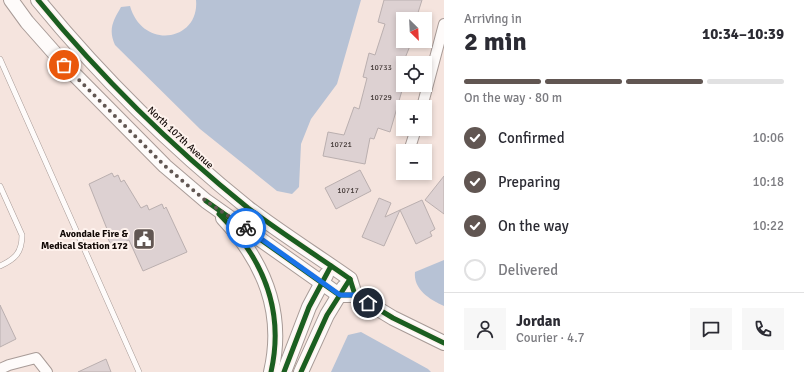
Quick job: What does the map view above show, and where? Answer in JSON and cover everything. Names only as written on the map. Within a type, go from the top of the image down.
[{"type":"main road","points":[[11,0],[27,22],[64,65],[163,164],[206,201],[331,288],[355,295],[393,318],[444,343]]},
{"type":"main road","name":"North 107th Avenue","points":[[38,0],[94,65],[177,148],[250,209],[340,272]]},
{"type":"main road","points":[[163,164],[177,148]]},
{"type":"main road","points":[[206,201],[241,238],[262,272],[273,308],[276,329],[271,372]]},
{"type":"main road","points":[[284,372],[309,307],[331,288],[340,272]]},
{"type":"main road","points":[[301,372],[327,315],[331,288],[340,272]]},
{"type":"main road","points":[[340,272],[355,295]]},
{"type":"street","points":[[424,100],[444,24]]},
{"type":"street","points":[[0,369],[9,364],[36,358],[47,372]]},
{"type":"lane","points":[[0,59],[138,372]]},
{"type":"lane","points":[[0,186],[22,235],[20,250],[16,258],[0,266]]},
{"type":"water","points":[[196,0],[361,0],[337,84],[311,119],[301,144],[299,187],[292,194],[277,191],[200,129],[115,45],[112,34],[112,25],[121,7],[130,6],[137,20],[146,30],[158,35],[169,35],[180,32],[189,25],[195,14]]},
{"type":"water","points":[[444,260],[444,306],[433,301],[420,289],[415,278],[415,272]]},
{"type":"water","points":[[361,332],[431,372],[331,372],[348,335]]},
{"type":"building","points":[[384,0],[422,0],[418,12],[396,12],[396,48],[409,48],[406,56],[396,56],[396,92],[402,92],[399,100],[396,100],[396,111],[390,132],[378,128],[374,139],[370,138],[365,164],[323,156],[328,132],[344,135],[354,107],[359,109],[367,78],[363,77],[369,53],[375,55],[385,24],[378,22]]},
{"type":"building","points":[[360,170],[371,191],[336,209],[325,188]]},
{"type":"building","name":"Avondale Fire & Medical Station 172","points":[[112,173],[114,177],[118,175],[121,182],[124,180],[141,208],[147,205],[149,210],[162,204],[164,209],[166,207],[187,252],[143,271],[129,240],[118,245],[116,243],[111,245],[104,230],[107,229],[89,184]]},
{"type":"building","points":[[444,176],[444,214],[425,200]]},
{"type":"building","points":[[379,198],[391,203],[385,217],[400,210],[384,246],[362,237]]},
{"type":"building","points":[[422,200],[435,229],[430,232],[432,236],[416,244],[400,210]]},
{"type":"building","points":[[0,305],[16,339],[0,347]]},
{"type":"building","points":[[106,359],[111,372],[78,372]]},
{"type":"cycle path","points":[[38,0],[62,29],[112,83],[164,135],[248,208],[350,279],[355,295]]},
{"type":"cycle path","points":[[206,201],[339,295],[355,295],[393,318],[444,343]]},
{"type":"cycle path","points":[[219,214],[247,248],[258,267],[266,286],[272,306],[275,327],[275,349],[271,372]]},
{"type":"cycle path","points":[[284,372],[309,307],[331,266]]},
{"type":"cycle path","points":[[301,372],[327,315],[350,279]]},
{"type":"way so far","points":[[64,65],[135,138],[165,166],[206,201],[235,219],[246,228]]},
{"type":"place","name":"Avondale Fire & Medical Station 172","points":[[144,239]]},
{"type":"route","points":[[246,228],[340,295],[355,295],[368,303]]}]
